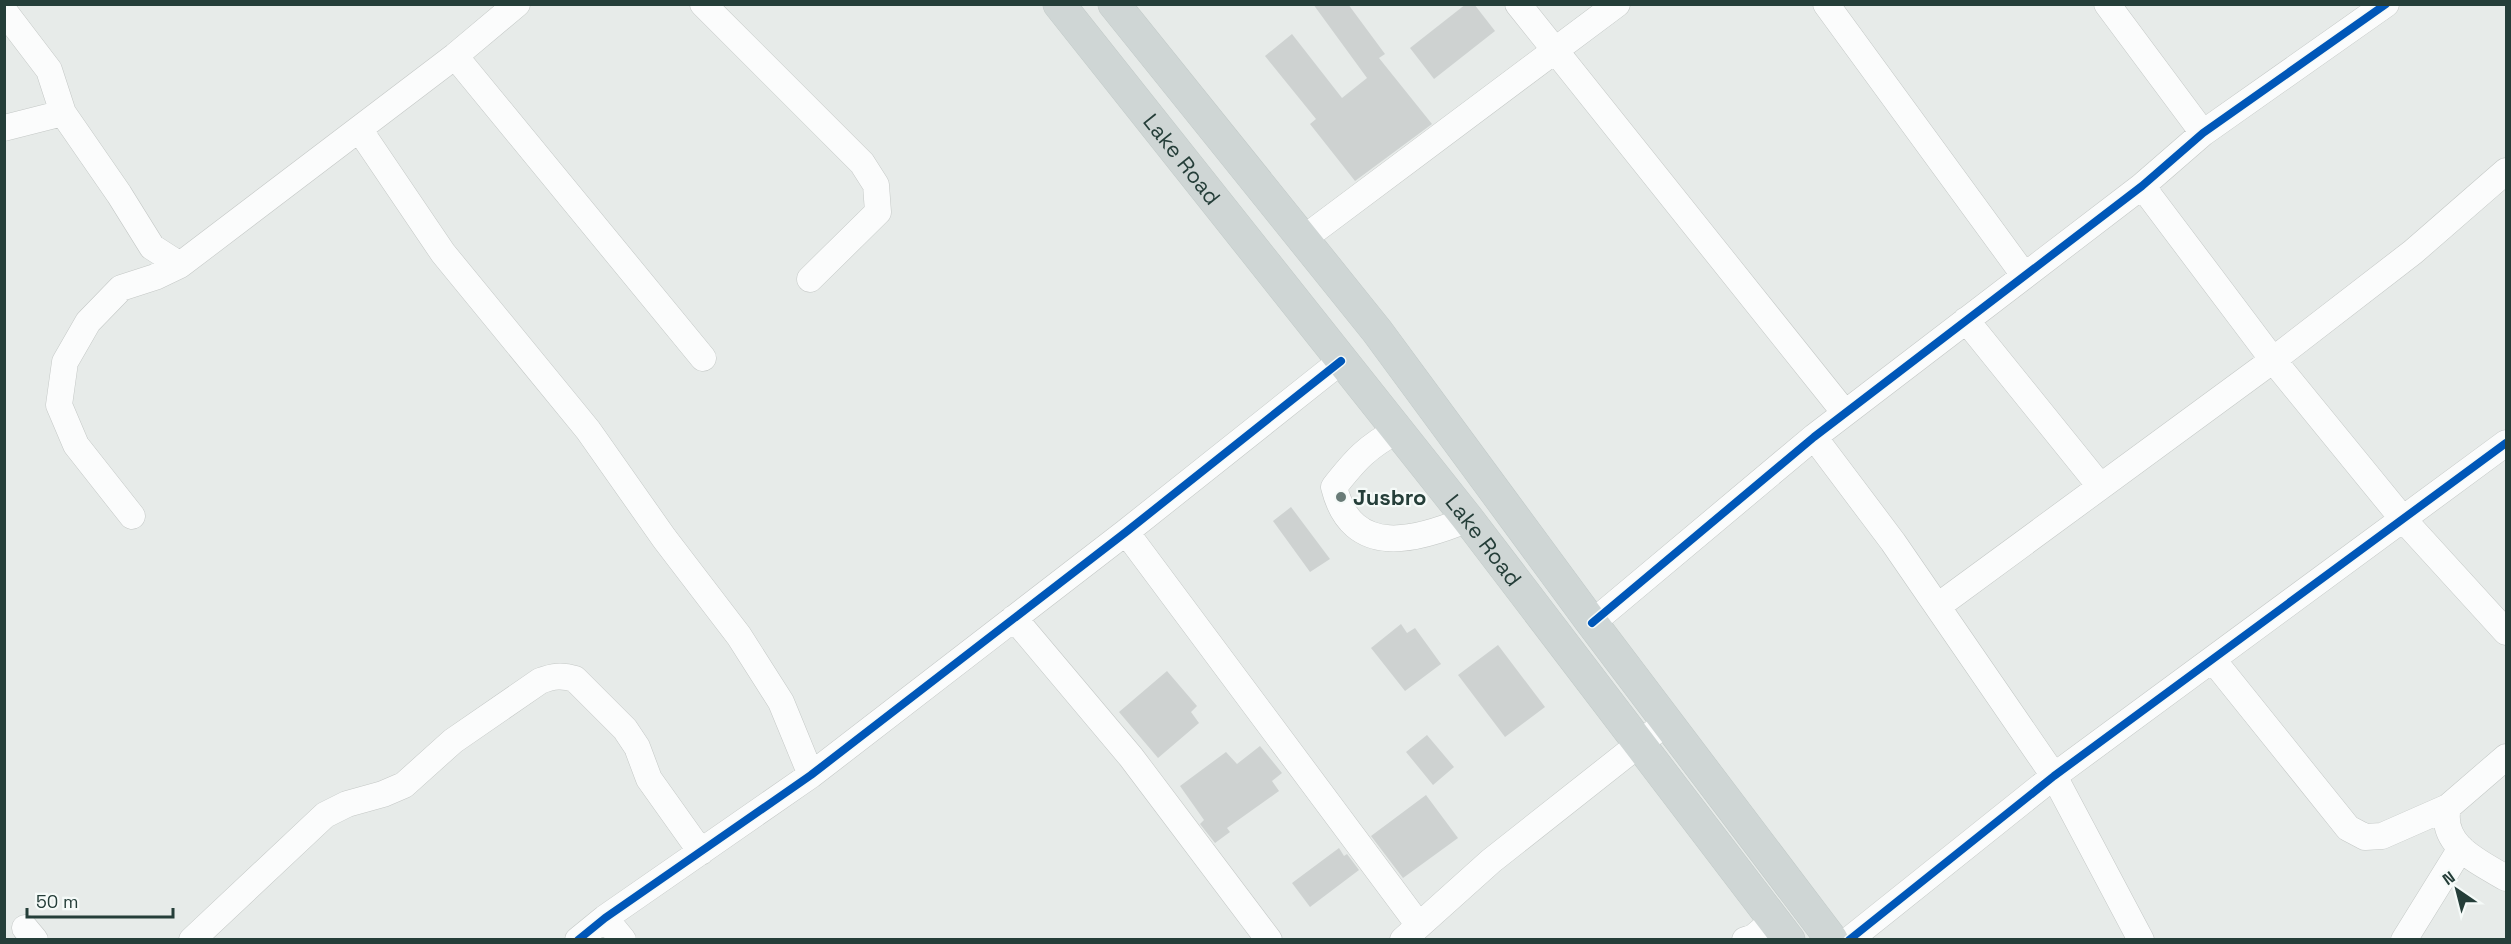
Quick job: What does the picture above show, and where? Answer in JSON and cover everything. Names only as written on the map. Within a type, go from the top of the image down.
[{"type":"main road","name":"Lake Road","points":[[1059,4],[1468,519],[1782,930]]},
{"type":"main road","name":"Lake Road","points":[[1114,4],[1436,409],[1592,623],[1832,939]]},
{"type":"street","points":[[132,516],[76,445],[59,405],[65,362],[88,322],[122,288],[155,277],[180,265],[455,56],[518,4]]},
{"type":"street","points":[[703,4],[862,164],[876,185],[878,213],[810,279]]},
{"type":"street","points":[[1518,4],[1845,413]]},
{"type":"street","points":[[1303,239],[1617,4]]},
{"type":"street","points":[[1826,4],[2024,275]]},
{"type":"street","points":[[2107,4],[2203,133]]},
{"type":"street","points":[[1592,623],[1814,437],[2142,186],[2203,133],[2386,4]]},
{"type":"street","points":[[4,11],[49,70],[63,113],[119,194],[152,247],[180,265]]},
{"type":"street","points":[[455,56],[703,358]]},
{"type":"street","points":[[7,123],[63,113]]},
{"type":"street","points":[[359,129],[443,253],[588,430],[664,538],[739,636],[781,702],[811,775]]},
{"type":"street","points":[[1938,606],[2273,360],[2413,252],[2506,171]]},
{"type":"street","points":[[2142,186],[2273,360],[2402,518],[2506,632]]},
{"type":"street","points":[[1966,320],[2100,486]]},
{"type":"street","points":[[578,939],[811,775],[1126,532],[1341,361]]},
{"type":"street","points":[[1398,430],[1373,444],[1351,465],[1334,487],[1338,503],[1347,515],[1364,532],[1377,537],[1400,539],[1423,537],[1468,519]]},
{"type":"street","points":[[1814,437],[1938,606],[2054,776],[2141,939]]},
{"type":"street","points":[[1849,939],[2054,776],[2506,443]]},
{"type":"street","points":[[1126,532],[1410,932],[1491,861],[1667,722]]},
{"type":"street","points":[[1014,618],[1131,757],[1269,939]]},
{"type":"street","points":[[2212,660],[2348,828],[2365,837],[2382,836],[2448,807],[2506,757]]},
{"type":"street","points":[[192,939],[325,815],[347,804],[383,794],[404,785],[453,741],[540,681],[553,676],[564,675],[575,679],[625,729],[637,747],[649,779],[701,852]]},
{"type":"street","points":[[2448,807],[2445,817],[2448,834],[2468,855],[2506,878]]},
{"type":"street","points":[[2404,939],[2461,848]]},
{"type":"street","points":[[605,918],[622,939]]},
{"type":"street","points":[[1745,939],[1782,930]]},
{"type":"building","points":[[1313,4],[1348,4],[1385,54],[1379,58],[1432,124],[1355,181],[1310,124],[1316,119],[1265,56],[1292,34],[1342,98],[1367,78]]},
{"type":"building","points":[[1466,4],[1474,4],[1495,31],[1434,79],[1410,48]]},
{"type":"building","points":[[1291,507],[1330,559],[1310,572],[1273,521]]},
{"type":"building","points":[[1401,624],[1407,633],[1415,628],[1441,664],[1405,691],[1371,648]]},
{"type":"building","points":[[1498,645],[1545,707],[1505,737],[1458,675]]},
{"type":"building","points":[[1167,671],[1197,706],[1191,712],[1199,723],[1158,758],[1119,712]]},
{"type":"building","points":[[1427,735],[1454,767],[1433,785],[1406,752]]},
{"type":"building","points":[[1260,746],[1282,773],[1272,781],[1279,791],[1227,828],[1230,832],[1215,843],[1200,824],[1204,820],[1180,786],[1226,752],[1237,764]]},
{"type":"building","points":[[1426,795],[1458,838],[1403,878],[1371,836]]},
{"type":"building","points":[[1339,848],[1344,856],[1347,854],[1359,870],[1310,907],[1292,883]]},
{"type":"cycle path","points":[[1592,623],[1814,437],[2142,186],[2203,133],[2386,4]]},
{"type":"cycle path","points":[[578,940],[605,918],[811,775],[1126,532],[1341,361]]},
{"type":"cycle path","points":[[1849,940],[2054,776],[2506,443]]},
{"type":"place","name":"Jusbro","points":[[1341,497]]}]
